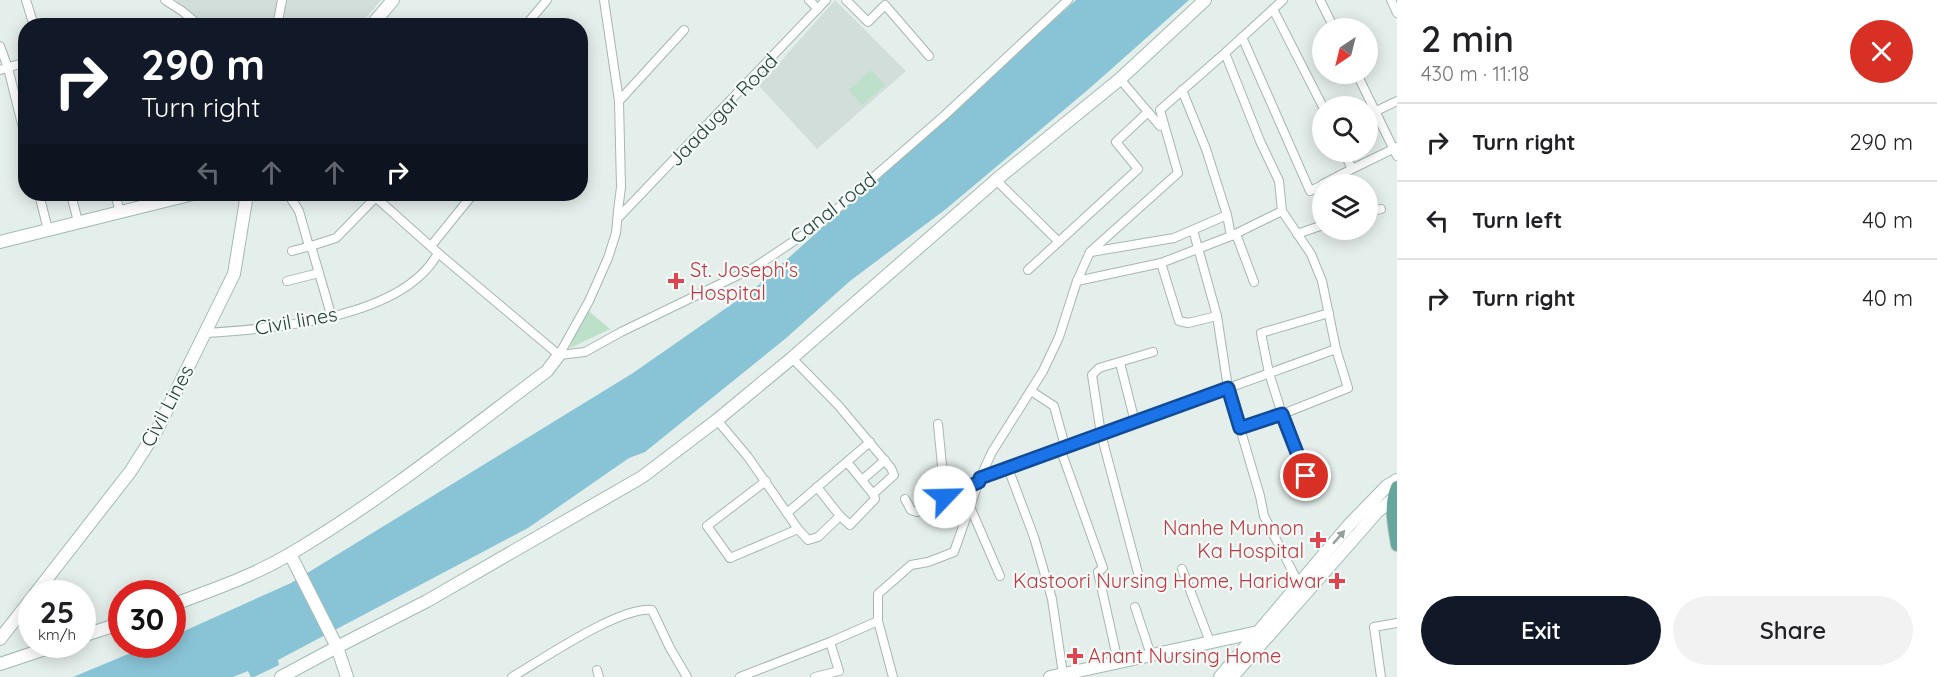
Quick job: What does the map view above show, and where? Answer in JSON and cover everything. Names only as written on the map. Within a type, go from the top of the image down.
[{"type":"main road","points":[[1395,494],[1392,513],[1397,545]]},
{"type":"street","points":[[26,0],[32,18]]},
{"type":"street","points":[[165,0],[191,18]]},
{"type":"street","points":[[279,18],[282,0]]},
{"type":"street","points":[[378,18],[393,0]]},
{"type":"street","points":[[531,18],[546,0]]},
{"type":"street","points":[[186,600],[246,577],[290,554],[381,495],[547,371],[559,355],[589,301],[608,258],[618,218],[621,187],[619,101],[604,0]]},
{"type":"street","points":[[809,0],[818,9]]},
{"type":"street","name":"Jaadugar Road","points":[[618,218],[826,0]]},
{"type":"street","points":[[846,0],[868,22],[885,5],[929,56]]},
{"type":"street","name":"Canal road","points":[[559,355],[585,352],[755,267],[820,223],[945,115],[1068,0]]},
{"type":"street","points":[[281,677],[427,601],[642,477],[717,420],[792,358],[996,180],[1119,79],[1205,0]]},
{"type":"street","points":[[893,677],[878,621],[878,594],[911,565],[945,557],[954,552],[979,480],[992,452],[1043,371],[1059,337],[1077,281],[1090,252],[1178,173],[1160,110],[1283,0]]},
{"type":"street","points":[[1320,0],[1329,18]]},
{"type":"street","points":[[1391,0],[1397,13]]},
{"type":"street","points":[[1273,9],[1317,96]]},
{"type":"street","points":[[619,101],[684,30]]},
{"type":"street","points":[[1242,37],[1310,191],[1312,190]]},
{"type":"street","points":[[0,46],[4,69],[18,114]]},
{"type":"street","points":[[1225,53],[1260,141],[1280,181],[1282,211],[1311,254],[1322,281],[1336,349],[1348,388],[1240,428]]},
{"type":"street","points":[[1119,79],[1160,126]]},
{"type":"street","points":[[1182,90],[1206,149],[1232,236]]},
{"type":"street","points":[[1378,110],[1397,102]]},
{"type":"street","points":[[1028,270],[1138,169],[1116,142],[1148,112]]},
{"type":"street","points":[[1344,174],[1396,150],[1378,122]]},
{"type":"street","points":[[1348,162],[1352,170]]},
{"type":"street","points":[[996,180],[1059,242]]},
{"type":"street","points":[[41,201],[48,230]]},
{"type":"street","points":[[73,201],[78,222]]},
{"type":"street","points":[[117,201],[120,212]]},
{"type":"street","points":[[0,242],[120,212],[141,201]]},
{"type":"street","name":"Civil Lines","points":[[46,580],[130,472],[157,430],[234,274],[247,201]]},
{"type":"street","points":[[293,201],[299,211],[308,243],[311,246],[332,318]]},
{"type":"street","points":[[292,251],[336,238],[370,201]]},
{"type":"street","points":[[383,201],[559,355]]},
{"type":"street","name":"Civil lines","points":[[205,333],[315,322],[332,318],[397,292],[432,263],[435,249],[468,201]]},
{"type":"street","points":[[1077,281],[1161,263],[1232,236],[1282,211]]},
{"type":"street","points":[[1090,252],[1174,238],[1227,215]]},
{"type":"street","points":[[1298,234],[1312,229]]},
{"type":"street","points":[[1192,230],[1217,316],[1228,388],[1264,516],[1301,589]]},
{"type":"street","points":[[1232,236],[1236,234],[1254,282]]},
{"type":"street","points":[[1161,263],[1179,321],[1188,323],[1217,316]]},
{"type":"street","points":[[287,281],[319,273]]},
{"type":"street","points":[[1306,476],[1269,373],[1261,333],[1329,313]]},
{"type":"street","points":[[905,499],[911,510],[917,512],[979,480],[1008,468],[1336,349]]},
{"type":"street","points":[[1138,573],[1101,434],[1092,375],[1099,368],[1153,352]]},
{"type":"street","points":[[792,358],[838,405],[885,460],[894,475],[873,494]]},
{"type":"street","points":[[1119,363],[1135,422]]},
{"type":"street","points":[[1030,391],[1054,406],[1062,447],[1102,568],[1098,572],[1118,662]]},
{"type":"street","points":[[717,420],[766,481],[808,540],[818,537],[840,516]]},
{"type":"street","points":[[938,424],[945,497]]},
{"type":"street","points":[[787,513],[870,442]]},
{"type":"street","points":[[862,480],[885,460]]},
{"type":"street","points":[[817,487],[850,525],[875,499],[847,462]]},
{"type":"street","points":[[1008,468],[1034,537],[1052,599],[1063,674]]},
{"type":"street","points":[[1232,677],[1349,525],[1387,486],[1397,480]]},
{"type":"street","points":[[766,481],[707,526],[730,558],[798,529]]},
{"type":"street","points":[[1301,589],[1395,494]]},
{"type":"street","points":[[971,508],[1000,576]]},
{"type":"street","points":[[290,554],[337,646],[347,677]]},
{"type":"street","points":[[1182,569],[1210,642]]},
{"type":"street","points":[[1135,607],[1151,655]]},
{"type":"street","points":[[512,677],[608,621],[628,612],[646,609],[652,610],[687,677]]},
{"type":"street","points":[[0,639],[18,616]]},
{"type":"street","points":[[740,677],[878,621]]},
{"type":"street","points":[[1381,677],[1374,627],[1397,623]]},
{"type":"street","points":[[1050,677],[1210,642],[1263,634]]},
{"type":"street","points":[[1220,677],[1263,634]]},
{"type":"street","points":[[815,677],[839,670],[830,642]]},
{"type":"street","points":[[0,664],[18,658]]},
{"type":"shaded area","points":[[175,0],[381,0],[366,18],[198,18]]},
{"type":"shaded area","points":[[835,0],[906,71],[817,149],[759,86]]},
{"type":"green space","points":[[871,70],[885,85],[862,105],[849,90]]},
{"type":"green space","points":[[585,308],[610,329],[570,348]]},
{"type":"water","points":[[1076,0],[1189,0],[1090,88],[946,209],[850,281],[785,339],[645,452],[629,458],[528,528],[278,660],[279,665],[254,677],[251,677],[248,671],[233,677],[73,677],[119,658],[186,658],[186,630],[291,583],[633,373],[755,288]]},
{"type":"place","name":"St. Joseph's Hospital","points":[[676,281]]},
{"type":"place","name":"Nanhe Munnon Ka Hospital","points":[[1318,540]]},
{"type":"place","name":"Kastoori Nursing Home, Haridwar","points":[[1337,581]]},
{"type":"place","name":"Anant Nursing Home","points":[[1075,656]]},
{"type":"route","points":[[945,497],[979,482],[980,478],[1228,388],[1240,428],[1282,414],[1306,476]]}]
